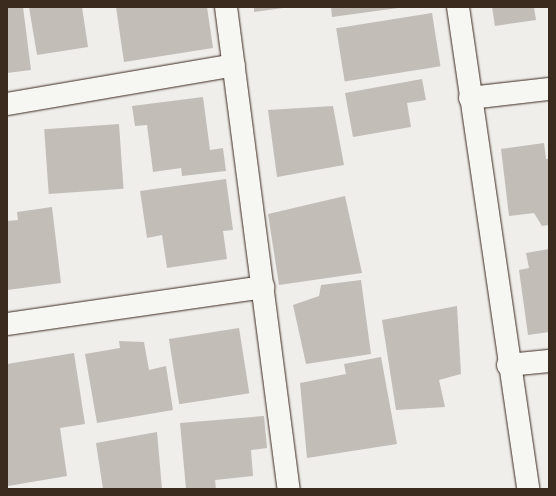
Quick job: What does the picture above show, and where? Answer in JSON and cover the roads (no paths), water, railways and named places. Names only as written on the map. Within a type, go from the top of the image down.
[{"type":"street","points":[[226,7],[289,489]]},
{"type":"street","points":[[458,7],[508,365],[528,489]]},
{"type":"street","points":[[7,104],[234,65]]},
{"type":"street","points":[[470,98],[549,89]]},
{"type":"street","points":[[7,324],[263,287]]},
{"type":"street","points":[[508,365],[549,361]]}]
